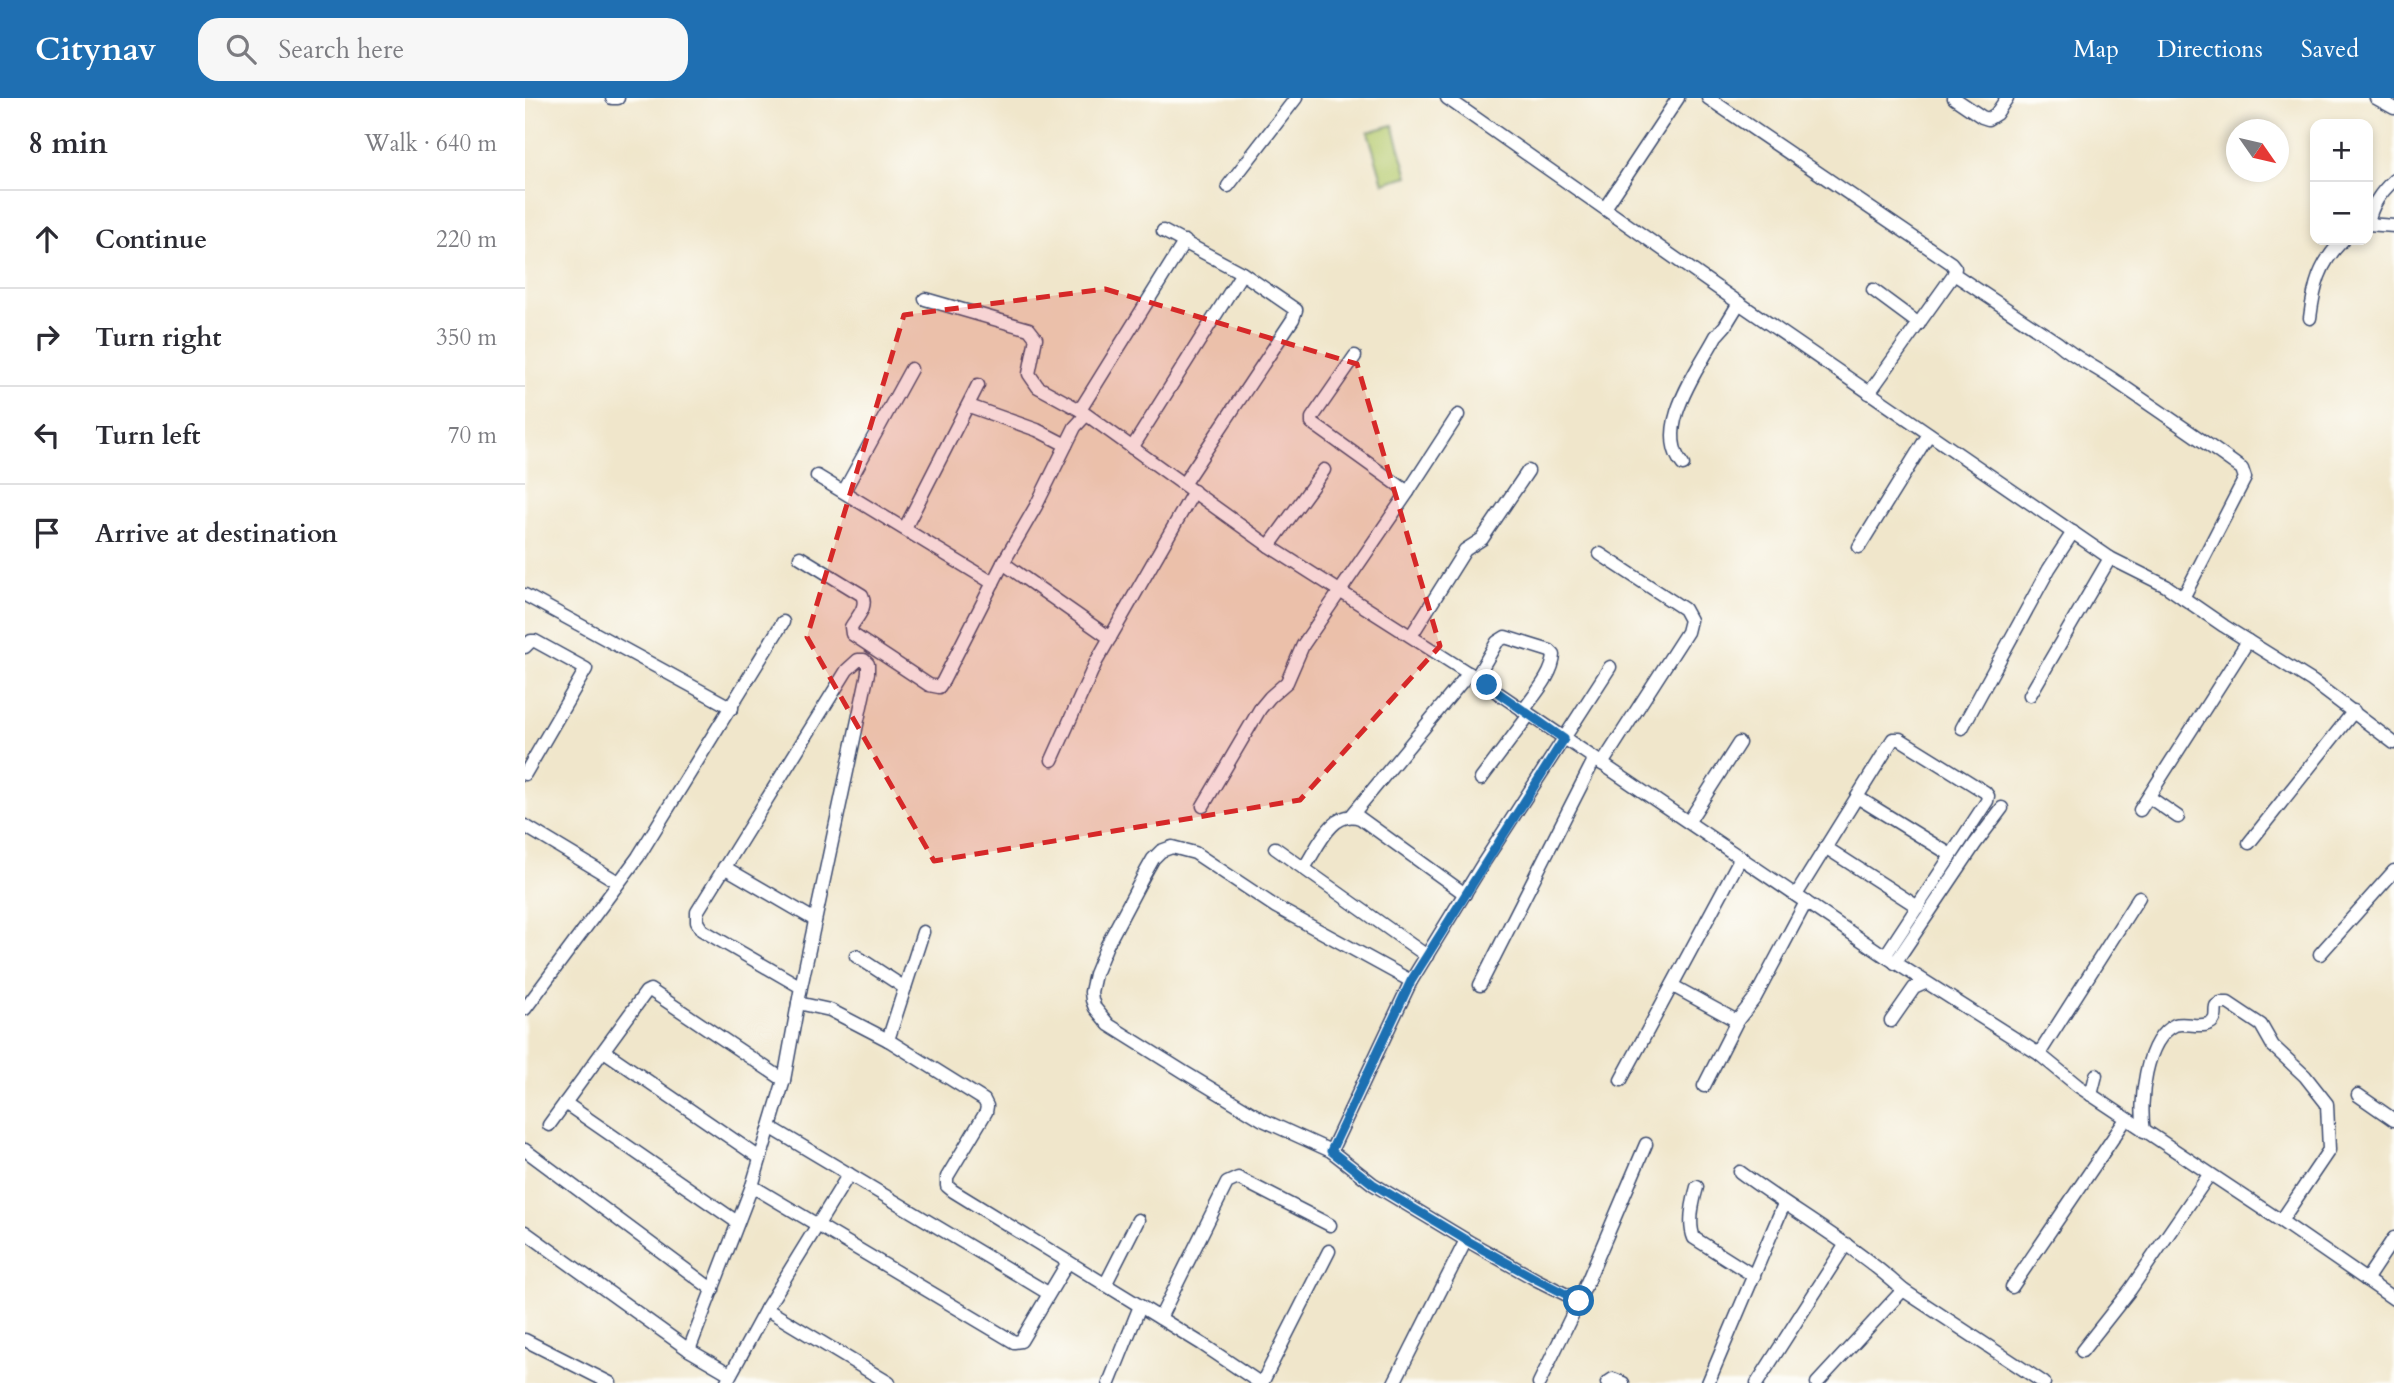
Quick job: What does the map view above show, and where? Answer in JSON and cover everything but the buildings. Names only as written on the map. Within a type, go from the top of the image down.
[{"type":"street","points":[[613,98],[618,98]]},
{"type":"street","points":[[1229,186],[1296,98]]},
{"type":"street","points":[[1447,98],[2110,558],[2166,586],[2312,681],[2394,743]]},
{"type":"street","points":[[1605,208],[1678,98]]},
{"type":"street","points":[[1708,98],[1955,268],[1954,274],[1869,393]]},
{"type":"street","points":[[1954,98],[1988,119],[1996,114],[2007,98]]},
{"type":"street","points":[[2376,98],[2394,108]]},
{"type":"street","points":[[2373,206],[2394,180]]},
{"type":"street","points":[[2373,224],[2394,226]]},
{"type":"street","points":[[1052,761],[1109,638],[1189,487],[1296,314],[1294,307],[1242,273],[1163,231]]},
{"type":"street","points":[[800,557],[862,596],[864,606],[851,627],[852,634],[934,687],[939,687],[1083,412],[1185,242]]},
{"type":"street","points":[[2310,318],[2314,284],[2328,256],[2338,245]]},
{"type":"street","points":[[1132,448],[1242,273]]},
{"type":"street","points":[[1954,274],[2242,468],[2245,478],[2183,598]]},
{"type":"street","points":[[1873,290],[1919,324]]},
{"type":"street","points":[[925,299],[1029,329],[1036,338],[1029,369],[1031,378],[1038,387],[1083,412],[1269,546],[1472,675],[1890,960],[2039,1054],[2091,1095],[2281,1220],[2394,1299]]},
{"type":"street","points":[[1683,465],[1673,441],[1672,428],[1676,414],[1716,337],[1739,303]]},
{"type":"street","points":[[1355,356],[1312,418],[1312,423],[1408,492]]},
{"type":"street","points":[[844,491],[911,369]]},
{"type":"street","points":[[905,528],[978,386]]},
{"type":"street","points":[[972,407],[1037,430],[1066,445]]},
{"type":"street","points":[[1203,806],[1260,709],[1287,682],[1303,645],[1458,415]]},
{"type":"street","points":[[1859,547],[1929,433]]},
{"type":"street","points":[[1269,546],[1324,470]]},
{"type":"street","points":[[1411,636],[1465,550],[1482,539],[1528,471]]},
{"type":"street","points":[[817,476],[993,583]]},
{"type":"street","points":[[1962,728],[2049,569],[2073,532]]},
{"type":"street","points":[[1480,985],[1598,762],[1687,632],[1690,621],[1684,609],[1600,554]]},
{"type":"street","points":[[2030,695],[2110,558]]},
{"type":"street","points":[[1003,563],[1109,638]]},
{"type":"street","points":[[525,595],[731,708]]},
{"type":"street","points":[[525,1009],[638,857],[783,622]]},
{"type":"street","points":[[1352,815],[1497,642],[1505,636],[1550,651],[1554,655],[1546,676],[1526,713],[1481,779]]},
{"type":"street","points":[[525,647],[535,641],[586,669],[525,774]]},
{"type":"street","points":[[2140,810],[2248,641]]},
{"type":"street","points":[[689,1350],[752,1186],[784,1080],[801,987],[868,673],[869,664],[864,660],[857,660],[847,670],[697,912],[697,922],[702,930],[801,987]]},
{"type":"street","points":[[1331,1151],[1411,981],[1610,667]]},
{"type":"street","points":[[2249,843],[2354,711]]},
{"type":"street","points":[[1704,1086],[1737,1021],[1755,998],[1825,847],[1891,741],[1900,739],[1987,793],[1987,801],[1918,907],[1890,960]]},
{"type":"street","points":[[1689,821],[1739,743]]},
{"type":"street","points":[[1857,797],[1951,855]]},
{"type":"street","points":[[2149,797],[2178,817]]},
{"type":"street","points":[[1890,960],[2003,808]]},
{"type":"street","points":[[1304,868],[1335,822],[1346,815],[1352,815],[1360,818],[1465,894]]},
{"type":"street","points":[[525,827],[618,882]]},
{"type":"street","points":[[1411,981],[1276,906],[1195,853],[1172,847],[1161,851],[1153,859],[1107,945],[1091,992],[1095,1008],[1109,1025],[1263,1120],[1331,1151],[1373,1184],[1466,1240],[1579,1301]]},
{"type":"street","points":[[1825,847],[1918,907]]},
{"type":"street","points":[[1275,848],[1427,956]]},
{"type":"street","points":[[1621,1080],[1741,857]]},
{"type":"street","points":[[724,867],[815,920]]},
{"type":"street","points":[[2320,954],[2394,871]]},
{"type":"street","points":[[2039,1054],[2139,897]]},
{"type":"street","points":[[888,1040],[923,932]]},
{"type":"street","points":[[856,956],[905,988]]},
{"type":"street","points":[[1891,1021],[1914,988],[1925,983]]},
{"type":"street","points":[[1673,986],[1737,1021]]},
{"type":"street","points":[[549,1125],[646,992],[654,991],[784,1080]]},
{"type":"street","points":[[798,1003],[830,1010],[888,1040],[978,1096],[987,1106],[947,1177],[947,1186],[1261,1383],[1329,1251]]},
{"type":"street","points":[[2144,1131],[2141,1101],[2146,1073],[2160,1040],[2175,1025],[2183,1023],[2191,1026],[2211,1022],[2215,1017],[2216,1006],[2228,1003],[2261,1025],[2273,1046],[2305,1076],[2327,1104],[2329,1150],[2281,1220]]},
{"type":"street","points":[[604,1051],[760,1158]]},
{"type":"street","points":[[2091,1095],[2096,1076]]},
{"type":"street","points":[[2358,1095],[2394,1120]]},
{"type":"street","points":[[565,1103],[737,1222]]},
{"type":"street","points":[[2012,1287],[2126,1119]]},
{"type":"street","points":[[770,1127],[1048,1293]]},
{"type":"street","points":[[1539,1383],[1579,1301],[1646,1144]]},
{"type":"street","points":[[525,1150],[713,1290]]},
{"type":"street","points":[[1740,1172],[1846,1244],[1903,1290],[2028,1378],[2044,1383]]},
{"type":"street","points":[[525,1232],[728,1379],[766,1309],[849,1174]]},
{"type":"street","points":[[2082,1351],[2144,1271],[2209,1175]]},
{"type":"street","points":[[1160,1318],[1227,1183],[1232,1180],[1238,1178],[1330,1225]]},
{"type":"street","points":[[752,1186],[1014,1342],[1021,1341],[1068,1262]]},
{"type":"street","points":[[1697,1186],[1691,1234],[1754,1276]]},
{"type":"street","points":[[1708,1383],[1784,1204]]},
{"type":"street","points":[[1105,1285],[1138,1220]]},
{"type":"street","points":[[2366,1280],[2394,1238]]},
{"type":"street","points":[[1394,1383],[1466,1240]]},
{"type":"street","points":[[1757,1383],[1846,1244]]},
{"type":"street","points":[[1817,1383],[1903,1290]]},
{"type":"street","points":[[1109,1383],[1140,1306]]},
{"type":"street","points":[[766,1309],[890,1383]]},
{"type":"street","points":[[525,1340],[610,1383]]},
{"type":"street","points":[[1607,1383],[1613,1378],[1623,1383]]},
{"type":"highlighted area","points":[[1105,289],[1357,364],[1440,646],[1300,800],[934,861],[807,637],[904,315]]},
{"type":"green space","points":[[1393,125],[1408,176],[1383,183],[1368,132]]},
{"type":"route","points":[[1487,685],[1564,739],[1411,981],[1331,1151],[1373,1184],[1466,1240],[1579,1301]]}]
